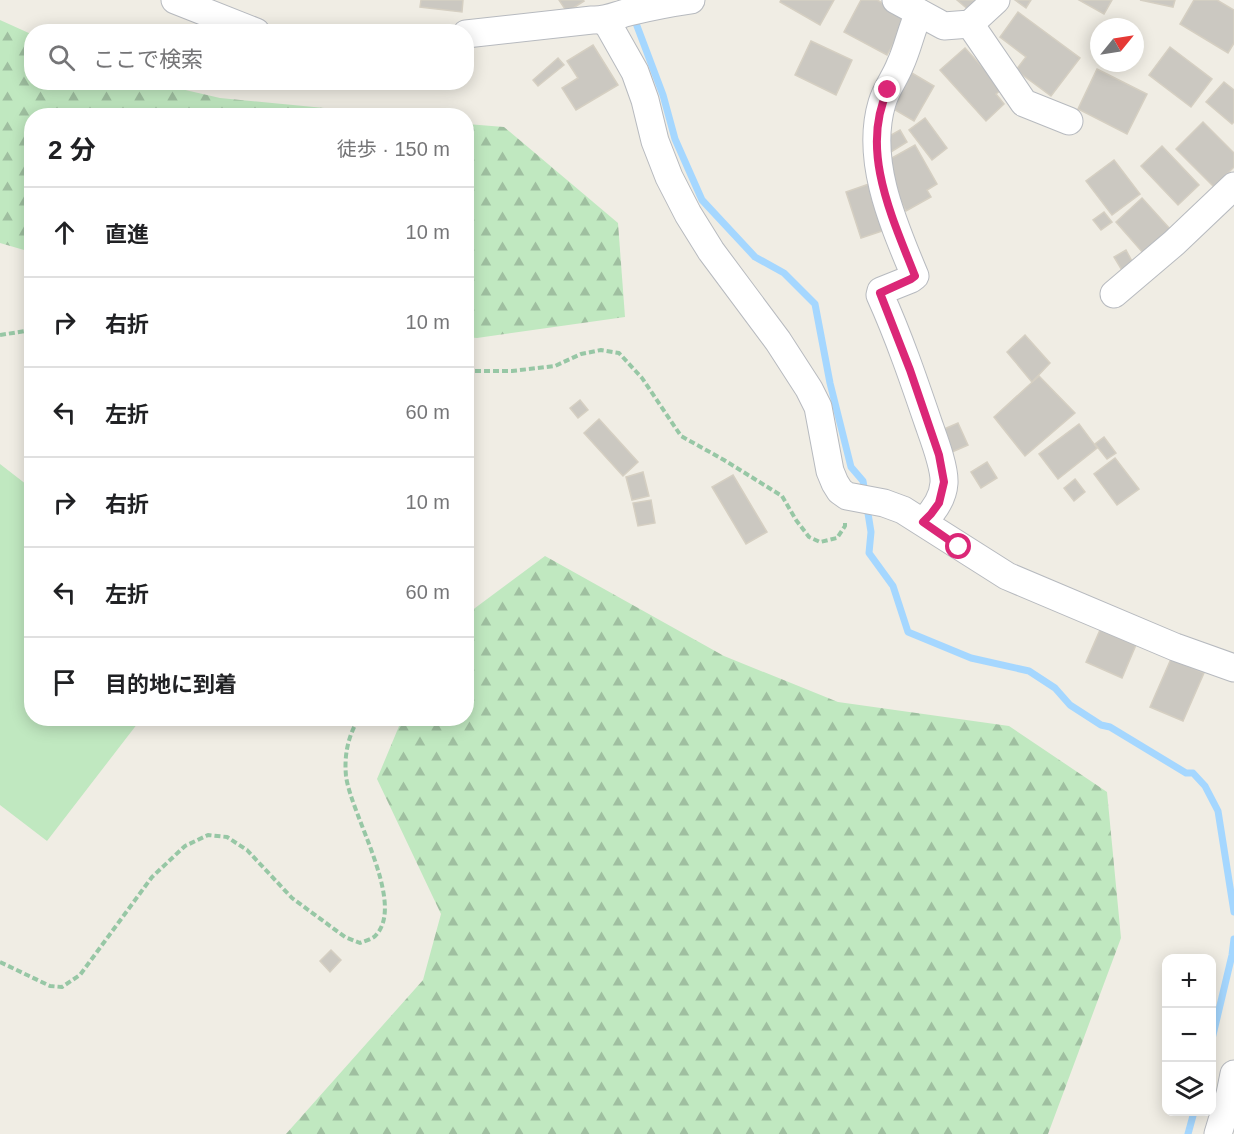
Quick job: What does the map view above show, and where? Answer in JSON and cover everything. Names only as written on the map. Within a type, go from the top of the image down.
[{"type":"street","points":[[175,0],[236,24]]},
{"type":"street","points":[[474,33],[609,18],[660,5],[692,0]]},
{"type":"street","points":[[896,0],[944,26],[969,24],[996,0]]},
{"type":"street","points":[[919,13],[901,64],[883,100],[877,136],[877,160],[895,227],[915,276],[880,293],[910,370],[939,455],[944,482],[939,503],[923,522]]},
{"type":"street","points":[[609,18],[609,26],[635,72],[645,100],[655,141],[669,177],[688,214],[711,251],[778,341],[818,407],[830,471],[840,491],[850,497],[884,503],[903,510],[1007,576],[1175,647],[1234,668]]},
{"type":"street","points":[[969,24],[1024,103],[1069,121]]},
{"type":"street","points":[[1114,294],[1174,243],[1234,186]]},
{"type":"street","points":[[1218,1134],[1234,1074]]},
{"type":"path","points":[[0,335],[24,331]]},
{"type":"path","points":[[474,371],[512,371],[555,366],[581,354],[601,350],[619,353],[642,378],[681,436],[782,496],[809,537],[820,542],[837,538],[845,526],[844,509],[850,497]]},
{"type":"path","points":[[0,962],[50,986],[62,987],[80,975],[152,877],[185,846],[208,835],[228,837],[247,850],[292,898],[345,937],[360,943],[376,936],[384,921],[385,901],[380,877],[353,803],[346,776],[346,747],[355,726]]},
{"type":"green space","points":[[0,20],[24,31],[24,90],[185,90],[220,98],[324,108],[24,108],[24,250],[0,243]]},
{"type":"green space","points":[[474,125],[504,127],[618,223],[625,317],[474,338]]},
{"type":"green space","points":[[0,464],[24,483],[24,726],[136,726],[47,841],[0,805]]},
{"type":"green space","points":[[545,556],[724,656],[838,702],[1009,726],[1107,792],[1121,938],[1048,1134],[286,1134],[423,980],[441,914],[377,779],[399,726],[474,726],[474,609]]},
{"type":"building","points":[[421,0],[463,0],[462,12],[420,7]]},
{"type":"building","points":[[559,0],[583,0],[584,1],[567,12]]},
{"type":"building","points":[[781,0],[834,0],[820,25],[780,2]]},
{"type":"building","points":[[861,0],[877,0],[908,17],[887,55],[844,32]]},
{"type":"building","points":[[957,0],[979,0],[970,11]]},
{"type":"building","points":[[1015,0],[1031,0],[1026,8]]},
{"type":"building","points":[[1079,0],[1112,0],[1104,14]]},
{"type":"building","points":[[1140,0],[1175,0],[1173,7]]},
{"type":"building","points":[[1194,0],[1217,0],[1234,10],[1234,43],[1228,53],[1180,24]]},
{"type":"building","points":[[1018,12],[1080,58],[1051,96],[1016,70],[1026,57],[1000,37]]},
{"type":"building","points":[[811,41],[852,60],[836,95],[795,75]]},
{"type":"building","points":[[593,45],[618,85],[576,110],[562,88],[578,78],[567,61]]},
{"type":"building","points":[[1170,47],[1212,79],[1191,107],[1149,75]]},
{"type":"building","points":[[965,48],[1002,89],[996,94],[1004,104],[986,121],[940,70]]},
{"type":"building","points":[[558,58],[564,65],[538,86],[533,80]]},
{"type":"building","points":[[905,69],[934,86],[914,121],[885,104]]},
{"type":"building","points":[[1096,72],[1103,72],[1147,94],[1127,134],[1078,109]]},
{"type":"building","points":[[1224,82],[1234,90],[1234,122],[1232,124],[1206,102]]},
{"type":"building","points":[[925,118],[947,148],[932,160],[909,130]]},
{"type":"building","points":[[1203,122],[1234,153],[1234,167],[1214,187],[1176,149]]},
{"type":"building","points":[[900,130],[907,142],[891,152],[884,139]]},
{"type":"building","points":[[915,145],[937,184],[927,190],[931,197],[906,211],[881,164]]},
{"type":"building","points":[[1162,146],[1199,185],[1178,205],[1141,166]]},
{"type":"building","points":[[1114,160],[1140,194],[1112,215],[1086,181]]},
{"type":"building","points":[[869,184],[885,230],[861,238],[846,192]]},
{"type":"building","points":[[1142,198],[1170,229],[1144,254],[1116,222]]},
{"type":"building","points":[[1104,212],[1112,222],[1101,230],[1093,220]]},
{"type":"building","points":[[1126,250],[1134,265],[1123,272],[1114,257]]},
{"type":"building","points":[[1025,335],[1050,363],[1032,382],[1007,352]]},
{"type":"building","points":[[1039,376],[1075,413],[1025,456],[994,417]]},
{"type":"building","points":[[580,400],[588,410],[578,418],[570,408]]},
{"type":"building","points":[[599,419],[638,462],[623,476],[584,433]]},
{"type":"building","points":[[958,423],[968,445],[952,452],[942,430]]},
{"type":"building","points":[[1079,424],[1097,448],[1058,479],[1039,454]]},
{"type":"building","points":[[1104,437],[1116,453],[1107,459],[1095,444]]},
{"type":"building","points":[[1115,458],[1139,489],[1117,505],[1094,474]]},
{"type":"building","points":[[987,462],[997,478],[981,488],[971,472]]},
{"type":"building","points":[[643,472],[649,496],[632,500],[626,477]]},
{"type":"building","points":[[733,475],[767,532],[746,544],[712,487]]},
{"type":"building","points":[[1075,479],[1085,492],[1074,501],[1064,488]]},
{"type":"building","points":[[651,500],[655,523],[638,526],[633,503]]},
{"type":"building","points":[[1100,630],[1136,645],[1122,678],[1086,662]]},
{"type":"building","points":[[1171,659],[1204,673],[1183,721],[1150,707]]},
{"type":"building","points":[[331,950],[341,960],[330,972],[320,961]]},
{"type":"waterway","points":[[634,18],[663,95],[675,139],[702,200],[755,257],[784,273],[815,304],[830,383],[851,467],[863,481],[865,493]]},
{"type":"waterway","points":[[867,507],[871,532],[869,553],[893,586],[908,632],[971,658],[1029,671],[1055,688],[1070,705],[1186,773],[1193,773],[1205,786],[1218,811],[1234,912]]},
{"type":"waterway","points":[[1216,1022],[1234,939]]},
{"type":"waterway","points":[[1188,1134],[1193,1116]]},
{"type":"route","points":[[888,90],[880,110],[877,160],[895,227],[915,276],[880,293],[900,342],[939,455],[944,482],[939,503],[923,522],[959,547]]}]
